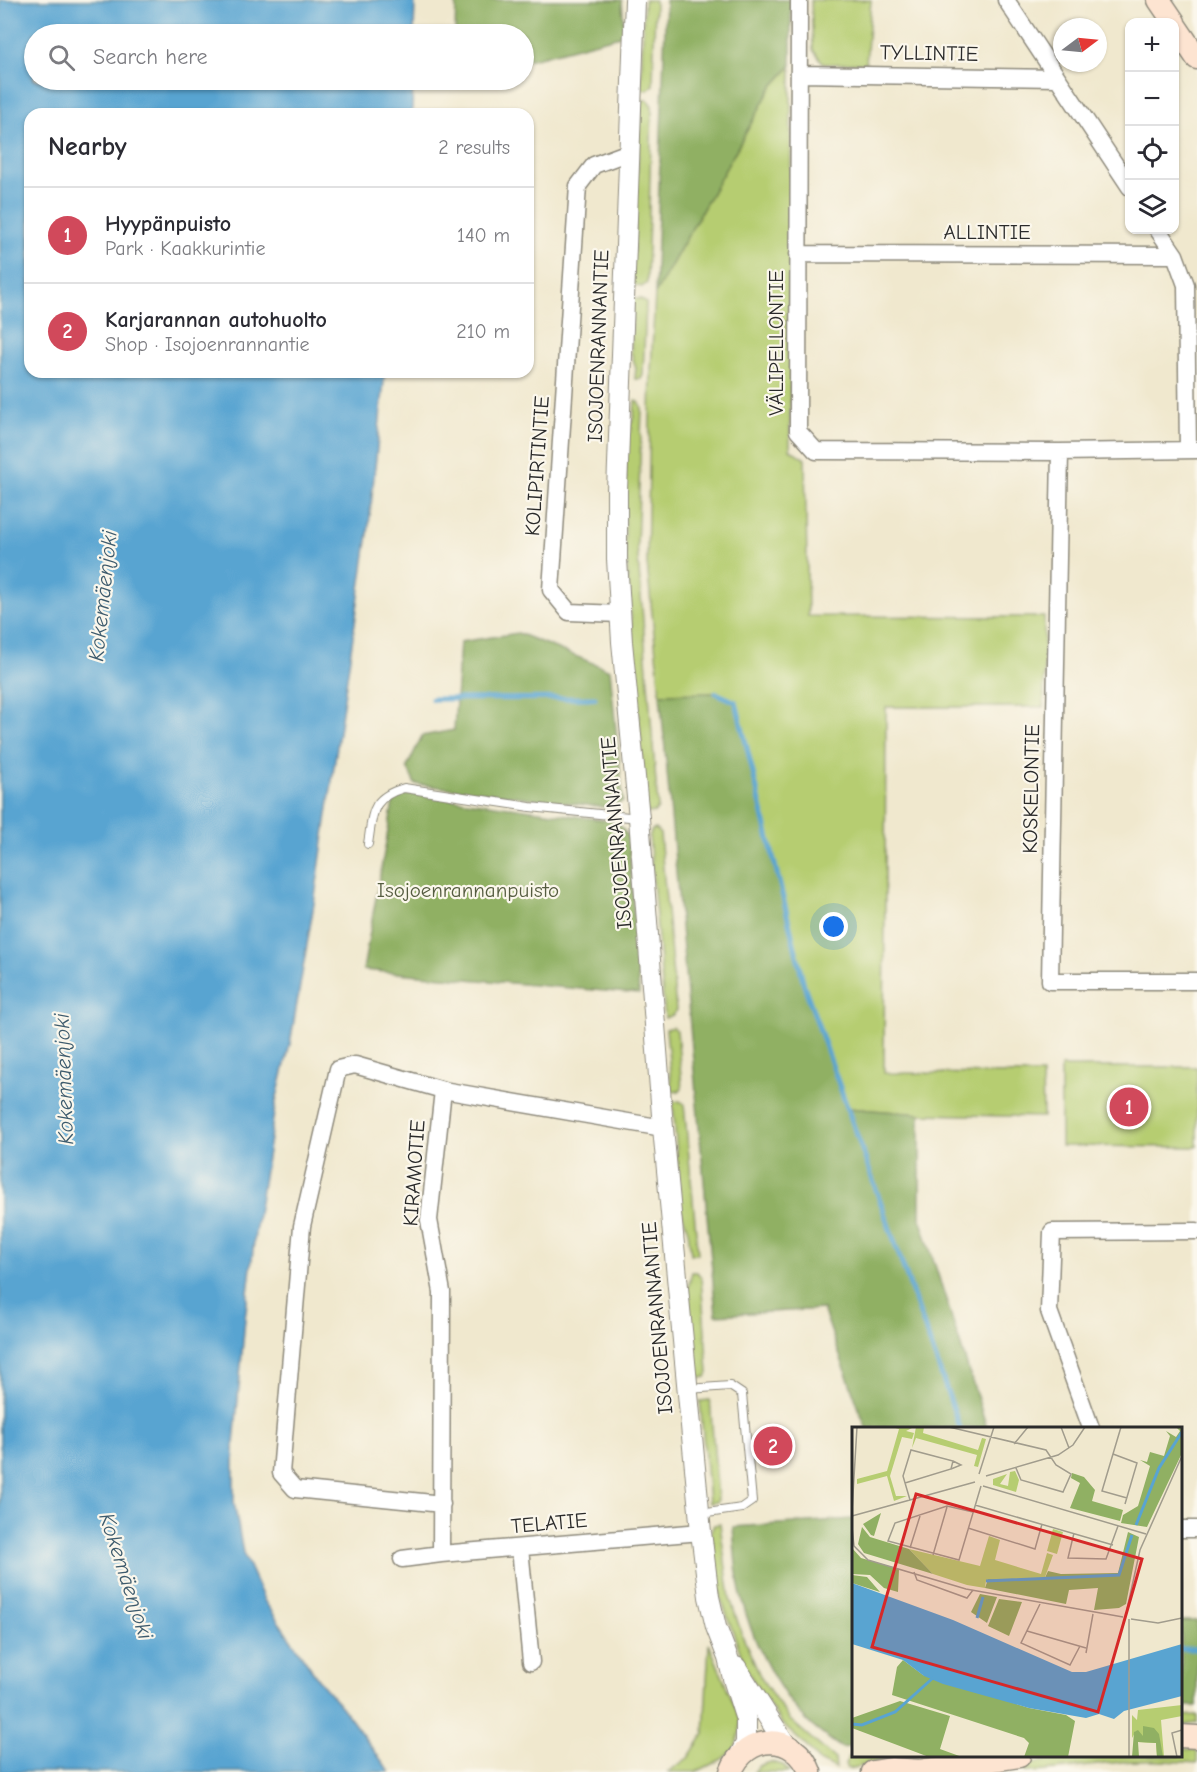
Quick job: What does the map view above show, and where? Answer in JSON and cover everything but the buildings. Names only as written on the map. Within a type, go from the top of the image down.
[{"type":"main road","points":[[1159,0],[1171,18]]},
{"type":"main road","points":[[1179,31],[1197,58]]},
{"type":"main road","points":[[1182,1736],[1197,1737]]},
{"type":"main road","points":[[731,1766],[747,1750],[770,1742],[786,1745],[798,1753],[813,1770]]},
{"type":"main road","points":[[873,1772],[891,1769],[919,1772],[1007,1757]]},
{"type":"street","name":"ISOJOENRANNANTIE","points":[[635,0],[617,491],[617,559],[663,1128],[700,1523],[709,1597],[747,1726],[746,1743],[731,1766]]},
{"type":"street","name":"VÄLIPELLONTIE","points":[[799,0],[798,431],[816,451],[1192,450],[1186,285],[1175,255],[1161,234]]},
{"type":"street","points":[[1006,0],[1125,180]]},
{"type":"street","name":"TYLLINTIE","points":[[799,74],[1057,78]]},
{"type":"street","name":"KOLIPIRTINTIE","points":[[620,614],[569,612],[551,590],[578,186],[594,165],[629,152]]},
{"type":"street","name":"ALLINTIE","points":[[798,254],[1175,255]]},
{"type":"street","name":"KOSKELONTIE","points":[[1060,452],[1050,981],[1197,981]]},
{"type":"street","points":[[442,1504],[295,1490],[281,1473],[302,1226],[338,1069],[355,1065],[443,1090],[663,1128]]},
{"type":"street","name":"KIRAMOTIE","points":[[441,1554],[442,1292],[429,1220],[443,1090]]},
{"type":"street","points":[[1091,1427],[1049,1311],[1052,1232],[1197,1231]]},
{"type":"street","name":"TELATIE","points":[[402,1559],[520,1548],[700,1523]]},
{"type":"street","points":[[520,1548],[531,1662]]},
{"type":"street","name":"ISOJOENRANNANTIE","points":[[728,1658],[743,1676],[786,1745]]},
{"type":"lane","points":[[368,844],[376,803],[389,792],[404,788],[530,807],[639,818]]},
{"type":"lane","points":[[688,1389],[730,1386],[742,1394],[752,1501],[742,1508],[700,1523]]},
{"type":"green space","points":[[456,0],[622,0],[624,35],[534,58],[534,24],[455,24]]},
{"type":"green space","points":[[644,0],[655,0],[653,86],[648,90],[641,89]]},
{"type":"green space","points":[[666,0],[791,0],[791,66],[771,88],[655,294]]},
{"type":"green space","points":[[811,0],[871,0],[866,63],[824,64],[813,50]]},
{"type":"green space","points":[[791,66],[790,449],[805,459],[808,616],[1044,617],[1044,707],[886,707],[884,1073],[1042,1074],[1043,1117],[920,1114],[847,1108],[804,985],[716,693],[660,694],[647,563],[655,294],[771,88]]},
{"type":"green space","points":[[641,100],[648,100],[652,106],[647,283],[642,287],[632,285]]},
{"type":"green space","points":[[633,299],[641,299],[646,303],[641,379],[635,379],[636,368],[631,352]]},
{"type":"green space","points":[[635,401],[639,402],[642,408],[637,545],[658,808],[655,812],[648,813],[625,541],[626,438],[634,416]]},
{"type":"green space","points":[[518,633],[610,670],[623,801],[610,808],[415,784],[407,767],[422,736],[454,730],[460,642]]},
{"type":"green space","points":[[716,693],[736,702],[804,985],[847,1108],[920,1114],[920,1218],[987,1427],[866,1427],[823,1309],[716,1315],[660,694]]},
{"type":"green space","name":"Isojoenrannanpuisto","points":[[410,793],[617,822],[629,837],[639,994],[363,970],[394,797]]},
{"type":"green space","points":[[656,829],[660,834],[676,1010],[673,1015],[665,1018],[649,836],[652,830]]},
{"type":"green space","points":[[673,1027],[677,1031],[682,1088],[672,1092],[666,1029]]},
{"type":"green space","points":[[1061,1067],[1197,1067],[1197,1147],[1061,1146]]},
{"type":"green space","points":[[680,1101],[684,1104],[698,1254],[691,1254],[688,1231],[681,1210],[673,1102]]},
{"type":"green space","points":[[692,1272],[697,1272],[701,1277],[708,1373],[706,1377],[700,1378],[696,1372],[688,1288]]},
{"type":"green space","points":[[710,1400],[718,1499],[717,1502],[709,1503],[700,1401]]},
{"type":"green space","points":[[852,1519],[852,1746],[842,1748],[815,1729],[777,1682],[759,1648],[741,1595],[736,1570],[733,1527]]},
{"type":"green space","points":[[720,1524],[730,1598],[742,1635],[761,1678],[789,1719],[835,1759],[836,1769],[819,1761],[782,1724],[747,1671],[721,1599],[711,1531],[714,1525]]},
{"type":"green space","points":[[1182,1621],[1197,1621],[1197,1706],[1182,1706]]},
{"type":"green space","points":[[709,1644],[740,1719],[740,1732],[735,1748],[722,1759],[696,1772],[668,1772],[688,1758],[704,1734]]},
{"type":"green space","points":[[1197,1715],[1197,1723],[1182,1726],[1182,1716]]},
{"type":"green space","points":[[1182,1749],[1197,1750],[1197,1763],[1134,1761],[1025,1772],[1023,1764],[1070,1757],[1182,1757]]},
{"type":"green space","points":[[848,1757],[890,1757],[848,1769],[846,1765]]},
{"type":"green space","points":[[771,1762],[783,1765],[789,1772],[754,1772],[759,1766]]},
{"type":"water","name":"Kokemäenjoki","points":[[0,0],[415,0],[414,24],[24,24],[24,90],[413,90],[412,108],[24,108],[24,378],[384,378],[368,534],[314,904],[290,1044],[276,1101],[255,1233],[234,1444],[234,1502],[243,1553],[265,1602],[321,1683],[342,1707],[390,1772],[0,1772]]},
{"type":"waterway","points":[[716,693],[736,702],[804,985],[960,1427]]},
{"type":"waterway","points":[[432,699],[595,698]]},
{"type":"waterway","points":[[1182,1649],[1197,1649]]},
{"type":"place","name":"Hyypänpuisto","points":[[1129,1107]]},
{"type":"place","name":"Karjarannan autohuolto","points":[[773,1446]]}]
